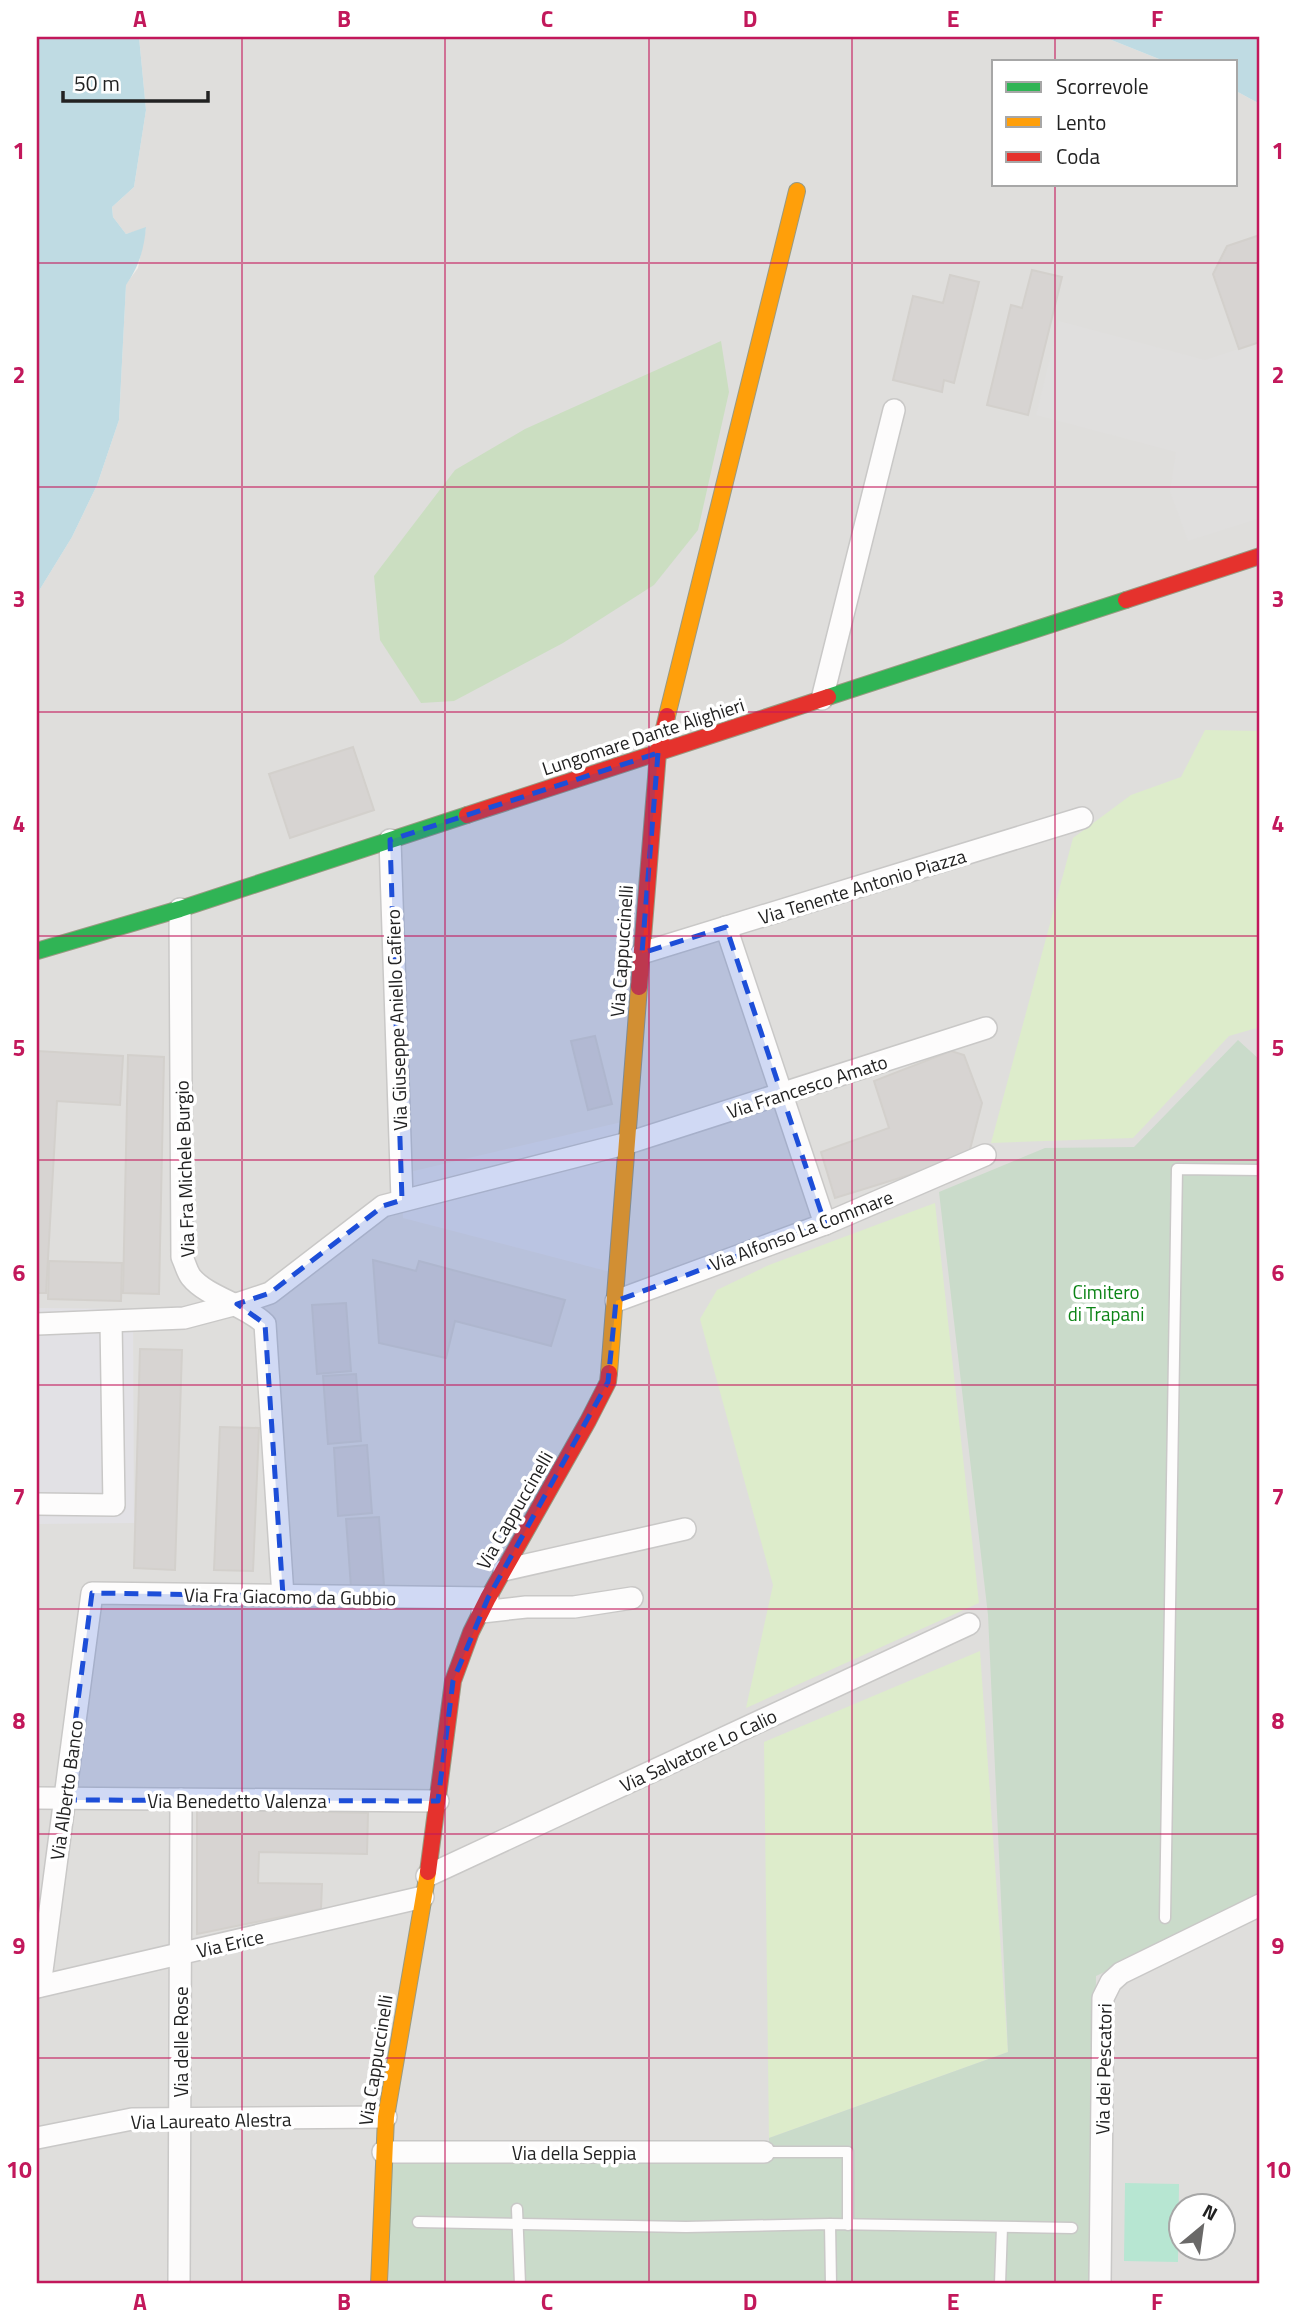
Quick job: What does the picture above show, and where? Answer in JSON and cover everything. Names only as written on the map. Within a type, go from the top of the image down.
[{"type":"street","name":"Via Cappuccinelli","points":[[379,2284],[386,2118],[425,1887],[453,1681],[471,1632],[608,1382],[658,753],[797,191]]},
{"type":"street","points":[[822,699],[894,410]]},
{"type":"street","name":"Lungomare Dante Alighieri","points":[[37,951],[180,909],[1260,556]]},
{"type":"street","name":"Via Tenente Antonio Piazza","points":[[642,953],[1082,818]]},
{"type":"street","name":"Via Giuseppe Aniello Cafiero","points":[[390,841],[402,1200]]},
{"type":"street","name":"Via Fra Michele Burgio","points":[[180,909],[182,1256],[190,1276],[206,1290],[253,1313],[265,1324],[283,1596]]},
{"type":"street","points":[[726,928],[825,1224]]},
{"type":"street","name":"Via Francesco Amato","points":[[402,1200],[628,1143],[986,1028]]},
{"type":"street","name":"Via Alfonso La Commare","points":[[616,1301],[825,1224],[985,1155]]},
{"type":"street","points":[[37,1324],[184,1318],[270,1293],[383,1206],[402,1200]]},
{"type":"street","points":[[37,1504],[114,1505],[111,1322]]},
{"type":"street","points":[[504,1570],[685,1530]]},
{"type":"street","name":"Via Fra Giacomo da Gubbio","points":[[92,1593],[283,1596],[573,1607],[632,1598]]},
{"type":"street","name":"Via Alberto Banco","points":[[38,1987],[92,1593]]},
{"type":"street","name":"Via Salvatore Lo Calio","points":[[425,1887],[969,1624]]},
{"type":"street","name":"Via Benedetto Valenza","points":[[37,1798],[438,1801]]},
{"type":"street","name":"Via delle Rose","points":[[179,2284],[181,1799]]},
{"type":"street","name":"Via Erice","points":[[38,1987],[180,1954],[425,1887]]},
{"type":"street","name":"Via dei Pescatori","points":[[1100,2284],[1103,1998],[1111,1982],[1121,1973],[1260,1905]]},
{"type":"street","name":"Via Laureato Alestra","points":[[37,2138],[132,2119],[386,2118]]},
{"type":"street","name":"Via della Seppia","points":[[383,2152],[764,2152]]},
{"type":"lane","points":[[1165,1918],[1177,1168],[1260,1170]]},
{"type":"lane","points":[[764,2152],[848,2152],[848,2225]]},
{"type":"lane","points":[[517,2209],[520,2284]]},
{"type":"lane","points":[[418,2222],[686,2227],[830,2224],[1072,2228]]},
{"type":"lane","points":[[830,2224],[831,2284]]},
{"type":"lane","points":[[1000,2284],[1002,2227]]},
{"type":"highlighted area","points":[[658,753],[642,953],[726,927],[825,1224],[616,1301],[608,1382],[488,1598],[453,1681],[438,1801],[65,1800],[92,1593],[283,1596],[265,1324],[237,1304],[270,1293],[383,1206],[402,1200],[390,840]]},
{"type":"shaded area","points":[[139,37],[1104,37],[1162,60],[992,60],[992,186],[1238,186],[1238,92],[1260,104],[1260,2284],[37,2284],[37,594],[72,537],[97,485],[119,420],[126,284],[138,268],[146,228],[126,234],[113,217],[112,207],[134,187],[146,110]]},
{"type":"shaded area","points":[[1059,321],[1205,360],[1260,342],[1260,518],[1188,541],[1170,492],[1176,452],[1036,415]]},
{"type":"shaded area","points":[[630,1120],[618,1274],[403,1218],[401,1174]]},
{"type":"shaded area","points":[[37,1308],[133,1309],[134,1523],[37,1524]]},
{"type":"green space","points":[[721,341],[729,392],[698,530],[654,585],[563,643],[454,701],[421,703],[380,640],[374,576],[455,470],[525,429]]},
{"type":"green space","points":[[1205,730],[1260,731],[1260,1027],[1229,1036],[1133,1138],[991,1143],[1073,838],[1131,795],[1181,777]]},
{"type":"green space","name":"Cimitero di Trapani","points":[[1238,1040],[1260,1060],[1260,1899],[1096,1976],[1093,2284],[389,2284],[390,2158],[769,2162],[769,2138],[1008,2052],[988,1615],[939,1192],[1045,1148],[1134,1147]]},
{"type":"green space","points":[[935,1203],[979,1603],[746,1708],[773,1585],[700,1319],[717,1290],[769,1265]]},
{"type":"green space","points":[[980,1651],[1008,2052],[769,2138],[764,1742]]},
{"type":"green space","points":[[1125,2183],[1179,2184],[1179,2192],[1168,2192],[1168,2262],[1124,2261]]},
{"type":"water","points":[[37,37],[139,37],[146,110],[134,187],[112,207],[113,217],[126,234],[146,227],[140,258],[126,285],[119,420],[97,485],[72,537],[37,594]]},
{"type":"water","points":[[1104,37],[1260,37],[1260,104],[1238,92],[1238,60],[1162,60]]},
{"type":"building","points":[[1260,235],[1260,342],[1239,349],[1213,274],[1227,246]]},
{"type":"building","points":[[1032,270],[1062,277],[1028,415],[987,405],[1011,305],[1022,308]]},
{"type":"building","points":[[950,275],[979,282],[954,383],[944,380],[942,392],[893,380],[913,296],[943,303]]},
{"type":"building","points":[[353,747],[374,810],[290,838],[269,774]]},
{"type":"building","points":[[595,1036],[612,1104],[588,1110],[571,1041]]},
{"type":"building","points":[[37,1051],[123,1056],[120,1105],[57,1101],[46,1293],[37,1293]]},
{"type":"building","points":[[951,1051],[964,1055],[982,1103],[968,1157],[835,1198],[821,1152],[889,1128],[874,1081]]},
{"type":"building","points":[[128,1055],[164,1057],[159,1294],[123,1293]]},
{"type":"building","points":[[373,1260],[416,1271],[419,1261],[565,1300],[551,1346],[455,1321],[446,1358],[379,1343]]},
{"type":"building","points":[[49,1261],[122,1263],[121,1301],[48,1299]]},
{"type":"building","points":[[346,1303],[351,1371],[317,1374],[312,1305]]},
{"type":"building","points":[[140,1349],[182,1350],[175,1570],[134,1568]]},
{"type":"building","points":[[356,1374],[361,1441],[328,1444],[323,1376]]},
{"type":"building","points":[[220,1427],[259,1428],[253,1571],[214,1570]]},
{"type":"building","points":[[367,1445],[372,1513],[338,1516],[334,1448]]},
{"type":"building","points":[[379,1517],[384,1585],[351,1587],[346,1519]]},
{"type":"building","points":[[197,1809],[368,1813],[367,1854],[259,1852],[258,1883],[322,1884],[321,1909],[197,1934]]},
{"type":"traffic: fast","points":[[828,697],[1126,600]]},
{"type":"traffic: fast","points":[[37,951],[180,909],[467,815]]},
{"type":"traffic: slow","points":[[667,716],[797,191]]},
{"type":"traffic: slow","points":[[609,1373],[639,987]]},
{"type":"traffic: slow","points":[[379,2284],[386,2117],[428,1872]]},
{"type":"traffic: jam","points":[[1126,600],[1260,556]]},
{"type":"traffic: jam","points":[[467,815],[828,697]]},
{"type":"traffic: jam","points":[[639,987],[658,753],[667,716]]},
{"type":"traffic: jam","points":[[428,1872],[453,1681],[471,1632],[488,1598],[588,1421],[608,1382],[609,1373]]}]
